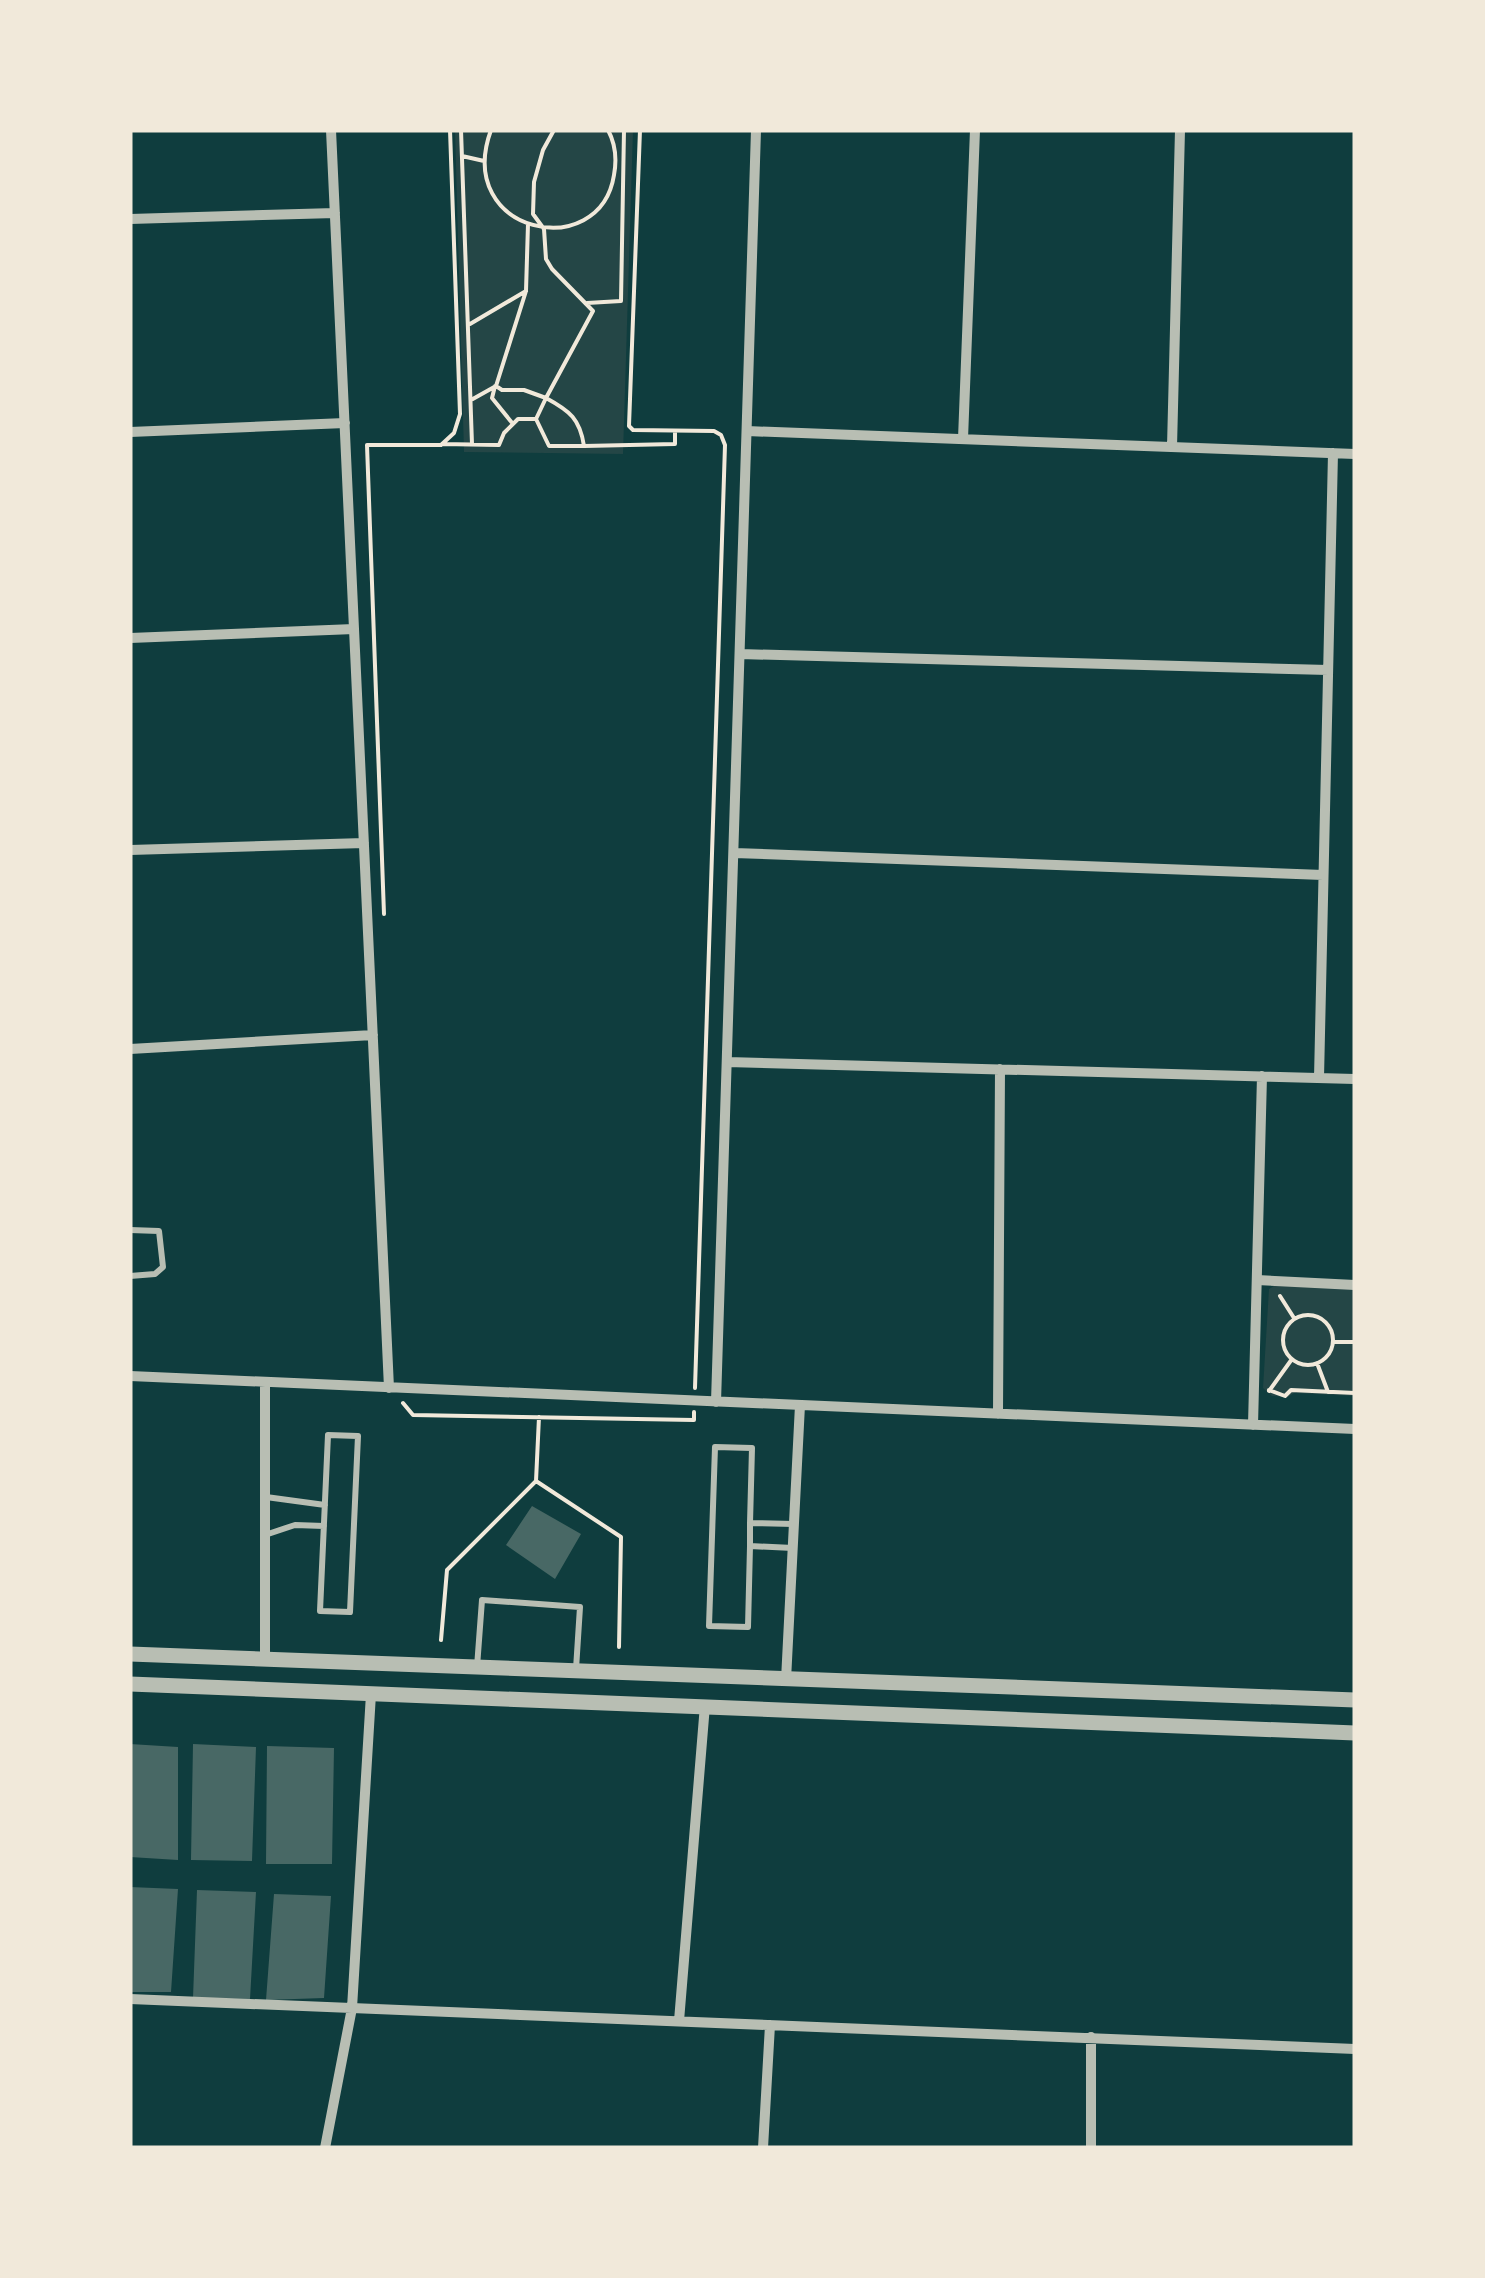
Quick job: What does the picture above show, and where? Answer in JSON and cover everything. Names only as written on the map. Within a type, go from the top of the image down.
[{"type":"street","points":[[331,130],[389,1388]]},
{"type":"street","points":[[716,1402],[756,130]]},
{"type":"street","points":[[963,439],[976,130]]},
{"type":"street","points":[[1172,447],[1180,130]]},
{"type":"street","points":[[130,219],[336,214]]},
{"type":"street","points":[[130,432],[345,424]]},
{"type":"street","points":[[746,431],[1355,454]]},
{"type":"street","points":[[1319,1078],[1333,453]]},
{"type":"street","points":[[130,638],[354,629]]},
{"type":"street","points":[[740,654],[1328,670]]},
{"type":"street","points":[[130,850],[364,843]]},
{"type":"street","points":[[734,853],[1323,875]]},
{"type":"street","points":[[130,1049],[373,1035]]},
{"type":"street","points":[[727,1062],[1355,1079]]},
{"type":"street","points":[[998,1414],[1000,1069]]},
{"type":"street","points":[[1253,1425],[1262,1076]]},
{"type":"street","points":[[1257,1280],[1355,1285]]},
{"type":"street","points":[[130,1376],[1355,1430]]},
{"type":"street","points":[[264,1382],[265,1660]]},
{"type":"street","points":[[786,1680],[800,1405]]},
{"type":"street","points":[[130,1654],[1355,1700]]},
{"type":"street","points":[[130,1684],[1355,1733]]},
{"type":"street","points":[[324,2148],[352,2008],[372,1694]]},
{"type":"street","points":[[679,2021],[705,1705]]},
{"type":"street","points":[[130,2000],[1355,2049]]},
{"type":"street","points":[[763,2148],[770,2025]]},
{"type":"street","points":[[1090,2148],[1091,2037]]},
{"type":"lane","points":[[130,1230],[159,1231],[163,1267],[155,1274],[130,1276]]},
{"type":"lane","points":[[328,1435],[358,1436],[350,1612],[320,1611],[325,1505],[328,1435]]},
{"type":"lane","points":[[715,1447],[752,1448],[750,1523],[748,1627],[710,1626],[715,1447]]},
{"type":"lane","points":[[264,1496],[325,1505]]},
{"type":"lane","points":[[750,1523],[794,1524]]},
{"type":"lane","points":[[265,1535],[295,1526],[324,1526]]},
{"type":"lane","points":[[750,1546],[792,1548]]},
{"type":"lane","points":[[477,1668],[482,1600],[580,1606],[576,1672]]},
{"type":"path","points":[[442,444],[454,432],[460,414],[450,130]]},
{"type":"path","points":[[461,130],[472,444]]},
{"type":"path","points":[[492,130],[484,151],[491,194],[504,211],[544,228],[566,227],[586,218],[602,203],[613,184],[617,162],[608,130]]},
{"type":"path","points":[[536,419],[592,310],[566,286],[546,259],[544,228],[533,214],[534,182],[543,150],[554,130]]},
{"type":"path","points":[[584,303],[621,302],[624,130]]},
{"type":"path","points":[[640,130],[629,426],[633,430],[714,431],[721,435],[725,445],[695,1388]]},
{"type":"path","points":[[462,156],[484,161]]},
{"type":"path","points":[[623,184],[638,184]]},
{"type":"path","points":[[513,424],[492,398],[526,291],[528,224]]},
{"type":"path","points":[[468,326],[526,291]]},
{"type":"path","points":[[471,400],[496,386]]},
{"type":"path","points":[[496,386],[546,398],[572,415],[582,426],[584,446]]},
{"type":"path","points":[[384,918],[367,445],[499,445],[518,419],[536,419]]},
{"type":"path","points":[[536,419],[549,446],[676,444],[675,430]]},
{"type":"path","points":[[1275,1288],[1295,1319]]},
{"type":"path","points":[[1310,1315],[1330,1326],[1333,1342],[1328,1356],[1307,1365],[1292,1359],[1284,1338],[1295,1319],[1310,1315]]},
{"type":"path","points":[[1268,1337],[1284,1338]]},
{"type":"path","points":[[1333,1342],[1355,1342]]},
{"type":"path","points":[[1292,1359],[1267,1389],[1285,1396],[1292,1390],[1355,1393]]},
{"type":"path","points":[[1317,1363],[1328,1392]]},
{"type":"path","points":[[400,1397],[414,1415],[694,1420],[694,1408]]},
{"type":"path","points":[[442,1640],[447,1570],[536,1482],[539,1417]]},
{"type":"path","points":[[536,1482],[620,1537],[619,1647]]},
{"type":"shaded area","points":[[455,130],[633,130],[623,454],[464,452]]},
{"type":"shaded area","points":[[1277,1284],[1355,1287],[1355,1396],[1272,1396],[1263,1388],[1269,1289]]},
{"type":"building","points":[[532,1506],[581,1534],[555,1579],[506,1545]]},
{"type":"building","points":[[130,1744],[178,1747],[178,1860],[130,1857]]},
{"type":"building","points":[[193,1744],[256,1747],[252,1861],[191,1860]]},
{"type":"building","points":[[267,1746],[334,1748],[332,1864],[266,1864]]},
{"type":"building","points":[[130,1887],[178,1889],[171,1992],[130,1992]]},
{"type":"building","points":[[197,1890],[256,1892],[250,1999],[193,1998]]},
{"type":"building","points":[[274,1894],[331,1896],[324,1998],[266,2000]]}]
